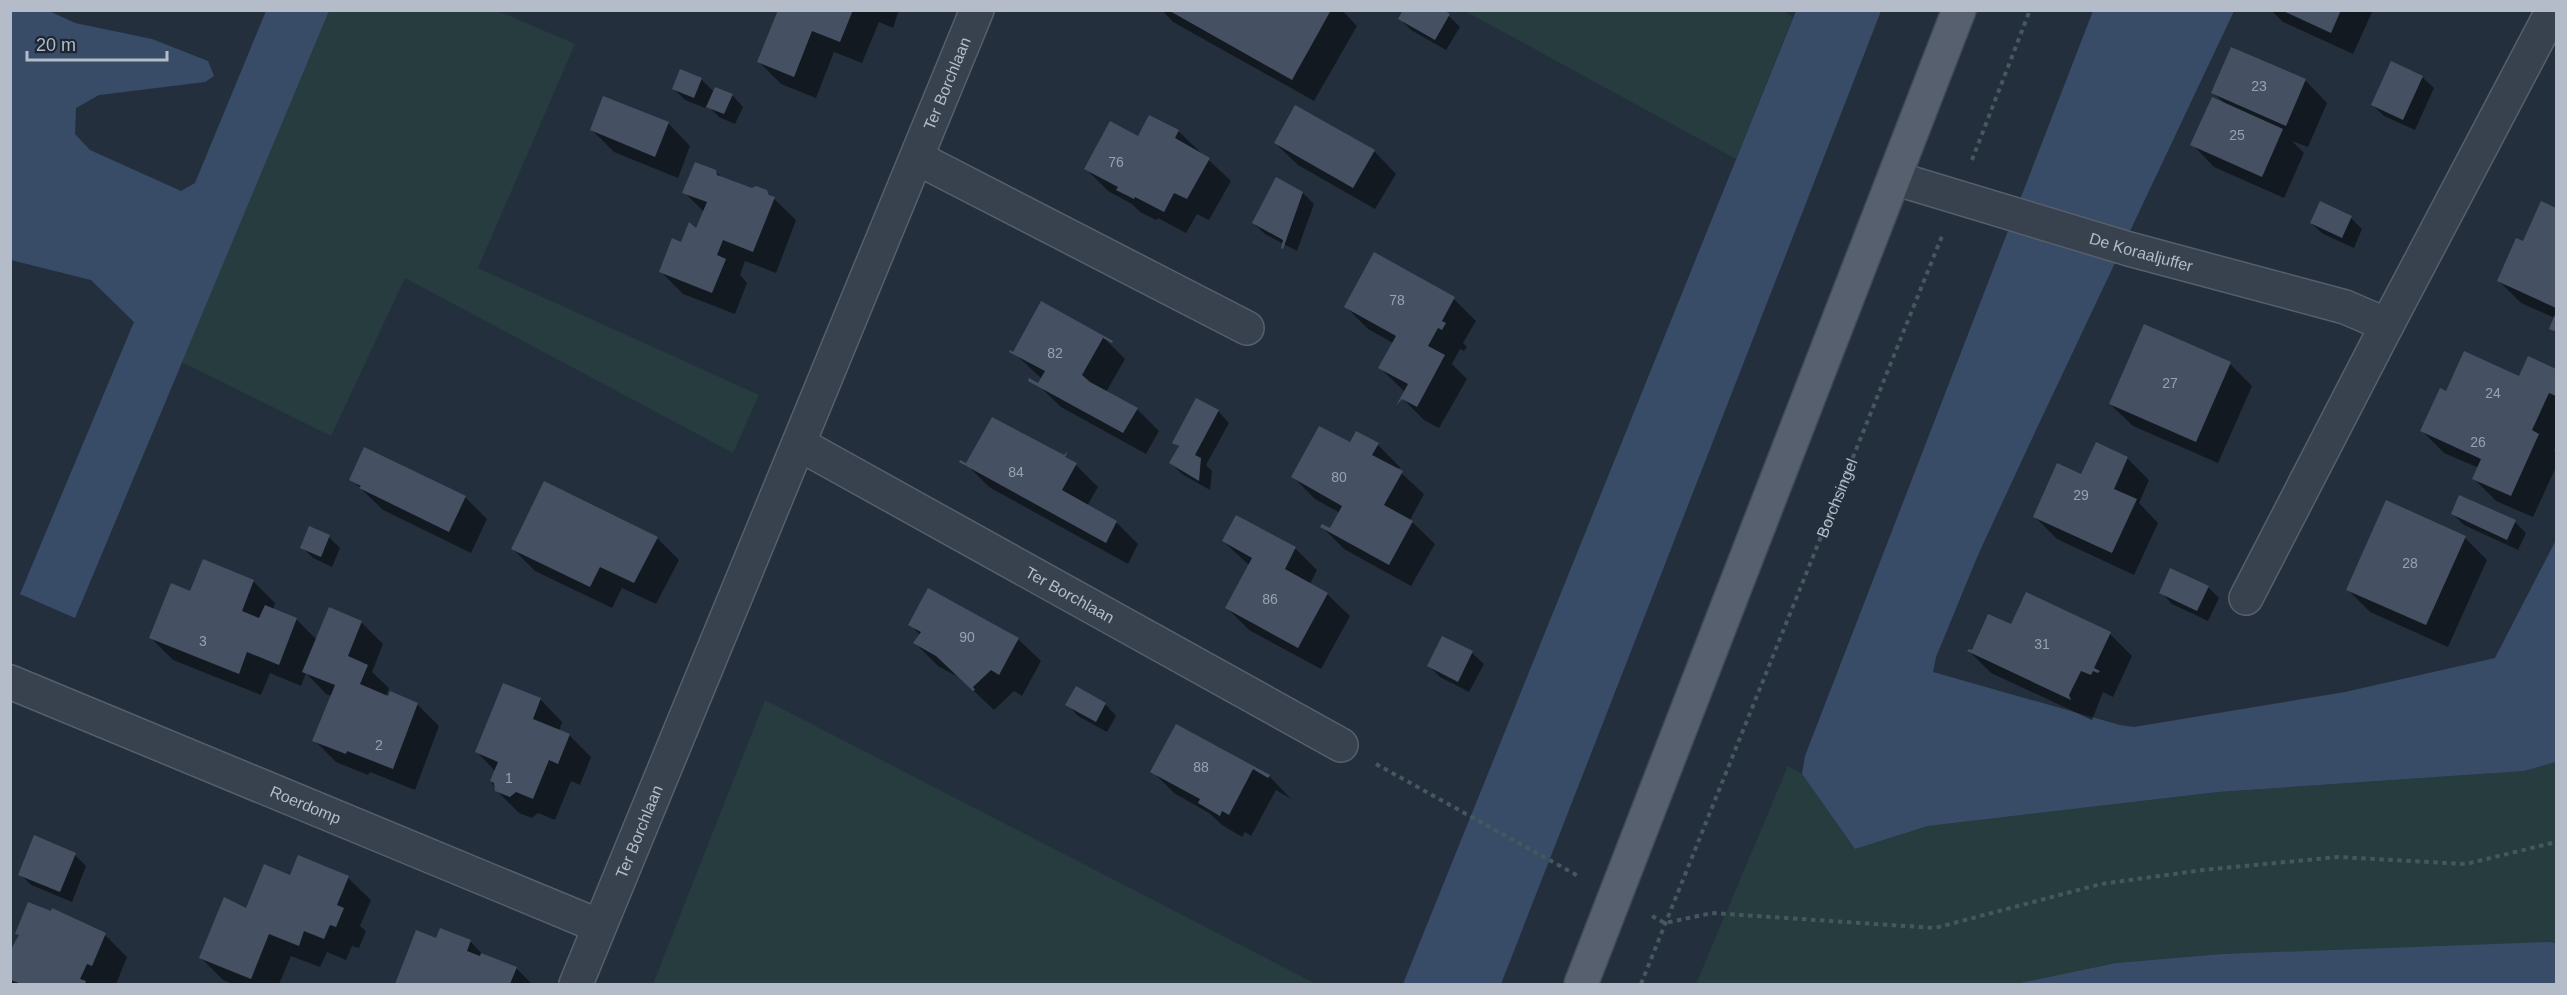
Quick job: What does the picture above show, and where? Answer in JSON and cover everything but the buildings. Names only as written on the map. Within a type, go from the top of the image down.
[{"type":"main road","points":[[1581,984],[1959,10]]},
{"type":"street","name":"Ter Borchlaan","points":[[576,984],[977,10]]},
{"type":"street","points":[[2246,598],[2387,324],[2553,10]]},
{"type":"street","points":[[917,158],[1247,328]]},
{"type":"street","name":"De Koraaljuffer","points":[[1894,178],[2129,249],[2346,307],[2387,324]]},
{"type":"street","name":"Ter Borchlaan","points":[[799,444],[1341,745]]},
{"type":"street","name":"Roerdomp","points":[[10,682],[599,926]]},
{"type":"path","name":"Borchsingel","points":[[1641,984],[1971,200],[2030,10]]},
{"type":"path","points":[[1341,745],[1561,866]]},
{"type":"path","points":[[1665,923],[1712,913],[1935,928],[2101,884],[2203,870],[2338,857],[2466,864],[2556,842]]},
{"type":"green space","points":[[1781,10],[1793,17],[1736,159],[1465,11]]},
{"type":"green space","points":[[329,11],[498,11],[575,44],[478,268],[759,395],[733,453],[405,278],[331,436],[182,362]]},
{"type":"green space","points":[[765,700],[1316,984],[653,984]]},
{"type":"green space","points":[[2556,762],[2556,943],[2222,954],[2116,963],[2015,984],[1696,984],[1788,766],[1802,774],[1855,849],[1928,826],[2218,792],[2524,771]]},
{"type":"water","points":[[11,10],[49,11],[75,23],[152,39],[208,61],[214,76],[205,82],[99,95],[76,108],[75,134],[90,150],[181,191],[195,183],[266,11],[329,11],[75,618],[20,594],[134,322],[91,280],[11,260]]},
{"type":"water","points":[[1796,11],[1881,11],[1501,984],[1403,984]]},
{"type":"water","points":[[2093,11],[2234,11],[1978,555],[1936,657],[1933,672],[2134,727],[2345,692],[2495,658],[2556,540],[2556,762],[2524,771],[2218,792],[1928,826],[1855,849],[1802,774],[1805,756]]},
{"type":"water","points":[[2556,943],[2556,984],[2015,984],[2116,963],[2222,954]]}]
